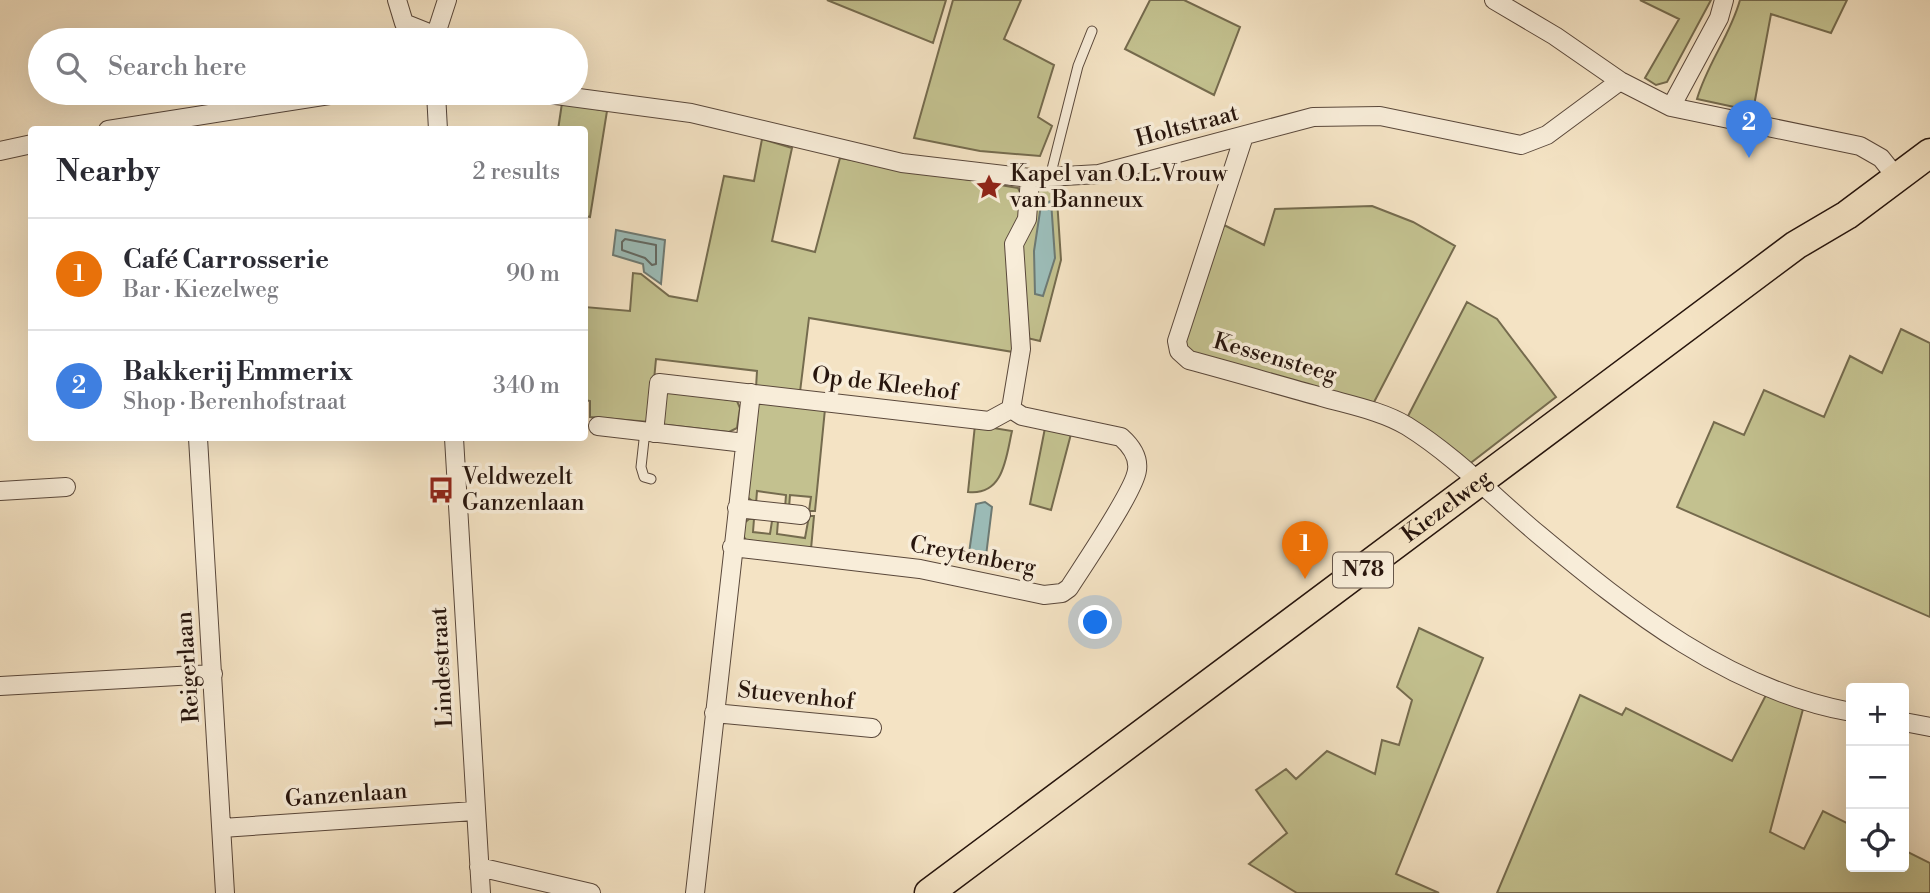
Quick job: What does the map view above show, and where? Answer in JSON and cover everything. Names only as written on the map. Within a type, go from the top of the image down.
[{"type":"main road","name":"Kiezelweg","points":[[929,893],[1796,245],[1836,203],[1892,172],[1929,141]]},
{"type":"street","points":[[397,0],[404,23],[414,28]]},
{"type":"street","points":[[437,28],[447,0]]},
{"type":"street","points":[[1494,0],[1555,36],[1620,81],[1671,107],[1860,146],[1892,172]]},
{"type":"street","points":[[1671,107],[1719,19],[1724,0]]},
{"type":"street","name":"Holtstraat","points":[[588,99],[691,113],[902,163],[1030,178],[1099,174],[1313,117],[1380,116],[1521,145],[1547,135],[1620,81]]},
{"type":"street","points":[[153,126],[187,123],[280,105]]},
{"type":"street","points":[[437,105],[438,126]]},
{"type":"street","name":"Kessensteeg","points":[[1244,136],[1177,341],[1179,351],[1189,360],[1374,411],[1406,426],[1479,482]]},
{"type":"street","points":[[0,151],[28,145]]},
{"type":"street","points":[[1011,409],[1021,349],[1014,244],[1027,219],[1030,178]]},
{"type":"street","name":"Op de Kleehof","points":[[649,432],[659,383],[989,421],[1011,409]]},
{"type":"street","points":[[695,893],[751,393]]},
{"type":"street","name":"Creytenberg","points":[[732,547],[920,569],[1044,595],[1062,593],[1069,588],[1133,481],[1137,461],[1130,445],[1121,437],[1022,416],[1011,409]]},
{"type":"street","points":[[598,426],[745,443]]},
{"type":"street","name":"Reigerlaan","points":[[198,441],[225,893]]},
{"type":"street","name":"Lindestraat","points":[[454,441],[474,811],[481,893]]},
{"type":"street","points":[[1479,482],[1644,619],[1719,665],[1786,696],[1846,711]]},
{"type":"street","points":[[0,491],[66,487]]},
{"type":"street","points":[[737,508],[801,515]]},
{"type":"street","points":[[0,687],[212,674]]},
{"type":"street","name":"Stuevenhof","points":[[714,713],[873,728]]},
{"type":"street","points":[[1909,723],[1930,727]]},
{"type":"street","name":"Ganzenlaan","points":[[222,828],[474,811]]},
{"type":"street","points":[[479,867],[591,893]]},
{"type":"lane","points":[[1049,177],[1078,66],[1092,31]]},
{"type":"lane","points":[[649,432],[641,467],[644,477],[651,479]]},
{"type":"shaded area","points":[[827,0],[946,0],[933,43]]},
{"type":"shaded area","points":[[953,0],[1021,0],[1004,39],[1054,65],[1038,117],[1052,126],[1040,156],[980,151],[914,138]]},
{"type":"shaded area","points":[[1150,0],[1184,0],[1240,27],[1214,95],[1125,49]]},
{"type":"shaded area","points":[[1640,0],[1711,0],[1667,82],[1656,85],[1645,78],[1679,19]]},
{"type":"shaded area","points":[[1740,0],[1847,0],[1831,33],[1771,14],[1753,111],[1697,99]]},
{"type":"shaded area","points":[[562,105],[607,111],[590,217],[588,126],[559,126]]},
{"type":"shaded area","points":[[762,139],[792,148],[772,241],[815,252],[840,158],[1018,188],[1021,194],[1013,352],[809,318],[800,392],[756,388],[757,371],[656,359],[650,422],[590,417],[588,307],[630,311],[633,273],[641,274],[669,296],[697,301],[724,176],[754,181]]},
{"type":"shaded area","points":[[1056,184],[1061,260],[1040,341],[1027,338],[1021,244],[1036,193],[1044,185]]},
{"type":"shaded area","points":[[1372,206],[1413,222],[1455,246],[1372,406],[1190,354],[1184,339],[1222,224],[1264,245],[1275,209]]},
{"type":"shaded area","points":[[1467,302],[1497,319],[1556,397],[1468,465],[1406,420]]},
{"type":"shaded area","points":[[1901,329],[1930,343],[1930,617],[1677,507],[1714,422],[1744,435],[1764,390],[1824,417],[1850,356],[1882,373]]},
{"type":"shaded area","points":[[663,390],[737,401],[740,408],[737,428],[729,432],[659,424]]},
{"type":"shaded area","points":[[767,402],[825,409],[815,511],[809,511],[811,497],[790,495],[789,508],[785,508],[786,495],[757,491],[756,504],[746,496],[758,404]]},
{"type":"shaded area","points":[[975,425],[1012,431],[1005,463],[996,481],[980,492],[968,492]]},
{"type":"shaded area","points":[[1045,428],[1071,434],[1051,510],[1030,504]]},
{"type":"shaded area","points":[[809,516],[814,516],[811,549],[746,540],[742,534],[742,525],[749,519],[754,519],[753,532],[770,534],[772,521],[778,521],[777,534],[805,538]]},
{"type":"shaded area","points":[[1419,628],[1483,658],[1396,874],[1439,893],[1297,893],[1249,864],[1287,833],[1256,790],[1286,769],[1296,779],[1327,751],[1375,774],[1382,740],[1399,745],[1412,700],[1397,687]]},
{"type":"shaded area","points":[[1580,695],[1622,715],[1626,708],[1732,761],[1766,695],[1803,709],[1770,832],[1804,849],[1823,811],[1846,822],[1846,872],[1909,872],[1909,852],[1930,863],[1930,893],[1497,893]]},
{"type":"water","points":[[1051,201],[1055,258],[1043,296],[1035,294],[1034,251],[1041,205]]},
{"type":"water","points":[[616,230],[665,240],[661,284],[644,272],[643,264],[613,255]]},
{"type":"water","points":[[985,502],[992,507],[986,556],[976,559],[969,553],[976,504]]},
{"type":"place","name":"Bakkerij Emmerix","points":[[1749,158]]},
{"type":"place","name":"Kapel van O.L.Vrouw van Banneux","points":[[989,187]]},
{"type":"place","name":"Veldwezelt Ganzenlaan","points":[[441,490]]},
{"type":"place","name":"Café Carrosserie","points":[[1305,579]]}]
